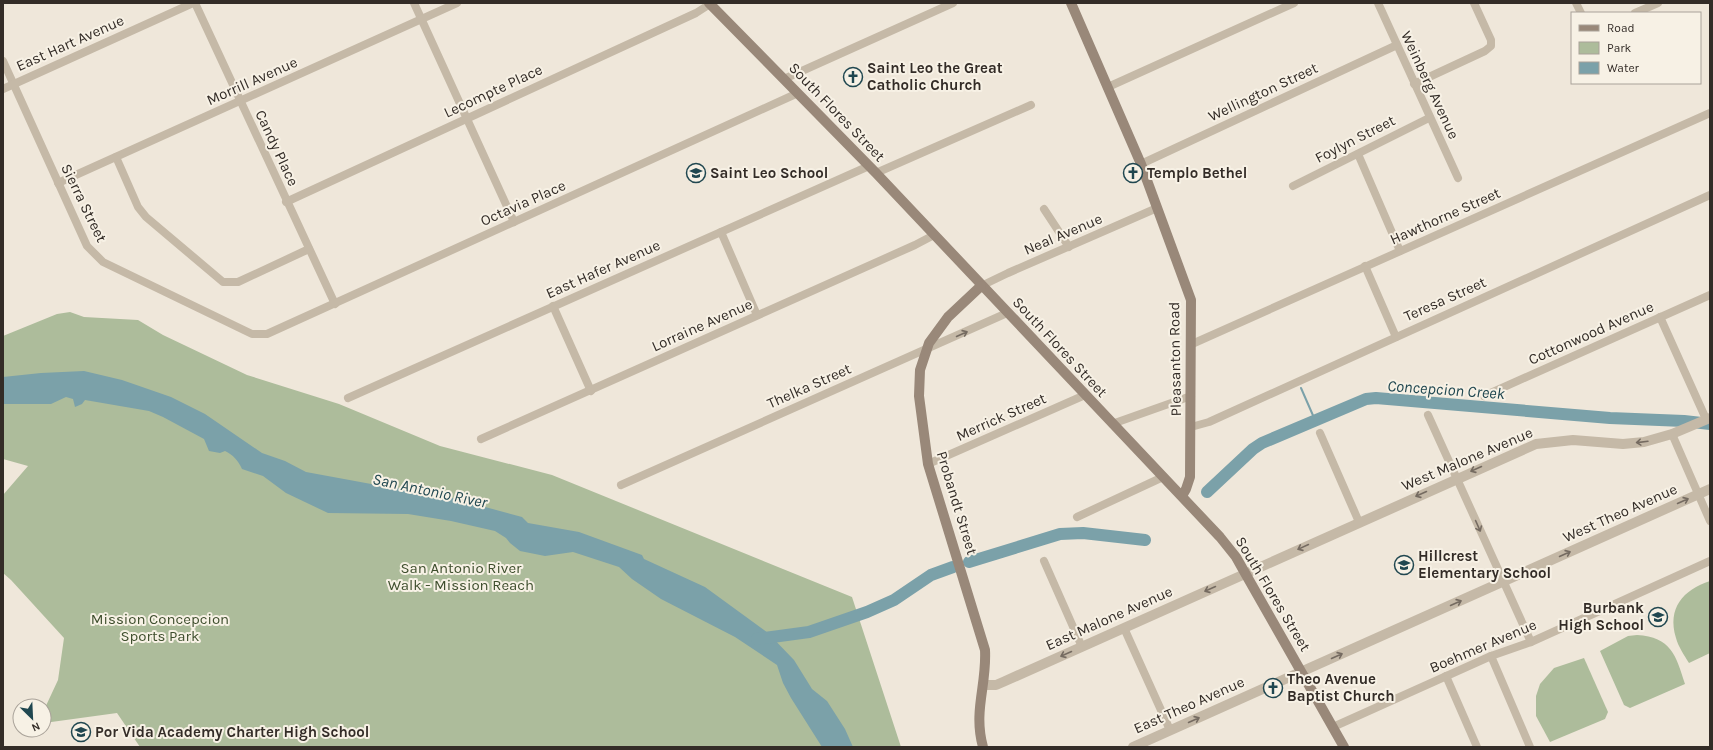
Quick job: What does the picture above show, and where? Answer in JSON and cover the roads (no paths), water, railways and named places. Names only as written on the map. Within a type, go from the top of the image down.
[{"type":"main road","name":"South Flores Street","points":[[709,4],[798,93],[934,234],[981,286],[1220,537],[1236,557],[1344,747]]},
{"type":"main road","name":"Pleasanton Road","points":[[1075,4],[1141,164],[1191,300],[1192,344],[1190,477],[1182,496]]},
{"type":"main road","name":"Probandt Street","points":[[981,286],[948,317],[936,332],[926,350],[920,370],[919,396],[928,464],[982,636],[986,660],[978,712],[978,727],[983,747]]},
{"type":"street","name":"East Hart Avenue","points":[[3,89],[194,3]]},
{"type":"street","name":"Candy Place","points":[[194,3],[335,304]]},
{"type":"street","points":[[414,3],[514,222]]},
{"type":"street","name":"Morrill Avenue","points":[[58,182],[240,102],[457,3]]},
{"type":"street","points":[[784,79],[953,3]]},
{"type":"street","points":[[1108,87],[1294,3]]},
{"type":"street","name":"Weinberg Avenue","points":[[1378,3],[1429,118],[1458,178]]},
{"type":"street","points":[[1414,84],[1486,51],[1491,46],[1474,3]]},
{"type":"street","points":[[1576,3],[1580,12]]},
{"type":"street","points":[[1637,12],[1658,3]]},
{"type":"street","name":"Lecompte Place","points":[[286,202],[696,13],[709,4]]},
{"type":"street","name":"Wellington Street","points":[[1141,164],[1396,44]]},
{"type":"street","name":"Sierra Street","points":[[3,61],[87,246],[103,262],[252,334],[258,335]]},
{"type":"street","name":"Octavia Place","points":[[258,335],[267,334],[335,304],[798,93]]},
{"type":"street","name":"East Hafer Avenue","points":[[348,398],[721,232],[1031,105]]},
{"type":"street","name":"Hawthorne Street","points":[[1192,344],[1710,113]]},
{"type":"street","name":"Foylyn Street","points":[[1293,186],[1429,118]]},
{"type":"street","points":[[1358,154],[1400,251]]},
{"type":"street","points":[[116,157],[138,207],[146,217],[223,282],[238,282],[309,248]]},
{"type":"street","name":"Teresa Street","points":[[1191,427],[1209,422],[1710,195]]},
{"type":"street","name":"Neal Avenue","points":[[981,286],[1157,208]]},
{"type":"street","points":[[1044,209],[1069,247]]},
{"type":"street","points":[[721,232],[758,315]]},
{"type":"street","name":"Lorraine Avenue","points":[[481,439],[915,245],[934,234]]},
{"type":"street","points":[[1365,266],[1396,337]]},
{"type":"street","name":"Cottonwood Avenue","points":[[1484,396],[1710,295]]},
{"type":"street","points":[[554,306],[591,391]]},
{"type":"street","name":"Thelka Street","points":[[621,485],[1007,313]]},
{"type":"street","points":[[1660,317],[1708,418]]},
{"type":"street","name":"Merrick Street","points":[[928,464],[1085,395]]},
{"type":"street","points":[[1112,424],[1191,396]]},
{"type":"street","points":[[1428,415],[1531,642]]},
{"type":"street","name":"West Malone Avenue","points":[[1245,573],[1523,448],[1546,441],[1573,440],[1623,444],[1644,442],[1675,433],[1708,418]]},
{"type":"street","points":[[1320,433],[1359,522]]},
{"type":"street","points":[[1675,433],[1710,521]]},
{"type":"street","points":[[1077,517],[1163,478]]},
{"type":"street","name":"West Theo Avenue","points":[[1302,672],[1710,489]]},
{"type":"street","points":[[1044,561],[1082,647]]},
{"type":"street","name":"Boehmer Avenue","points":[[1333,727],[1491,656],[1531,642],[1710,561]]},
{"type":"street","name":"East Malone Avenue","points":[[983,685],[1003,682],[1245,573]]},
{"type":"street","points":[[1124,628],[1170,730]]},
{"type":"street","points":[[1491,656],[1530,747]]},
{"type":"street","name":"East Theo Avenue","points":[[1133,747],[1302,672]]},
{"type":"street","points":[[1446,676],[1477,747]]},
{"type":"water","points":[[84,371],[122,380],[171,397],[205,414],[262,453],[285,461],[306,472],[441,495],[522,517],[528,523],[579,532],[642,555],[644,559],[705,587],[768,633],[794,660],[812,689],[827,701],[845,729],[853,747],[822,747],[791,698],[783,683],[777,665],[735,637],[661,599],[632,579],[619,567],[573,552],[545,556],[520,551],[506,538],[495,531],[451,521],[408,514],[328,513],[286,493],[263,476],[242,469],[235,458],[225,451],[220,453],[209,451],[204,439],[149,411],[85,400],[82,404],[75,407],[73,399],[66,397],[51,404],[3,404],[3,377]]},
{"type":"waterway","points":[[1301,388],[1315,420]]},
{"type":"waterway","name":"Concepcion Creek","points":[[1207,492],[1253,449],[1262,443],[1366,399],[1376,398],[1610,418],[1684,421],[1710,424]]},
{"type":"waterway","name":"Concepcion Creek","points":[[969,562],[1060,534],[1083,533],[1145,540]]},
{"type":"waterway","name":"Concepcion Creek","points":[[757,639],[809,632],[867,612],[894,600],[931,575],[953,567]]},
{"type":"place","name":"Saint Leo the Great Catholic Church","points":[[853,77]]},
{"type":"place","name":"Saint Leo School","points":[[696,173]]},
{"type":"place","name":"Templo Bethel","points":[[1133,173]]},
{"type":"place","name":"Hillcrest Elementary School","points":[[1404,565]]},
{"type":"place","name":"Burbank High School","points":[[1658,617]]},
{"type":"place","name":"Theo Avenue Baptist Church","points":[[1273,688]]},
{"type":"place","name":"Por Vida Academy Charter High School","points":[[81,732]]},
{"type":"water label","name":"San Antonio River","points":[[430,490]]},
{"type":"park label","name":"San Antonio River Walk - Mission Reach","points":[[461,576]]},
{"type":"park label","name":"Mission Concepcion Sports Park","points":[[160,628]]}]
